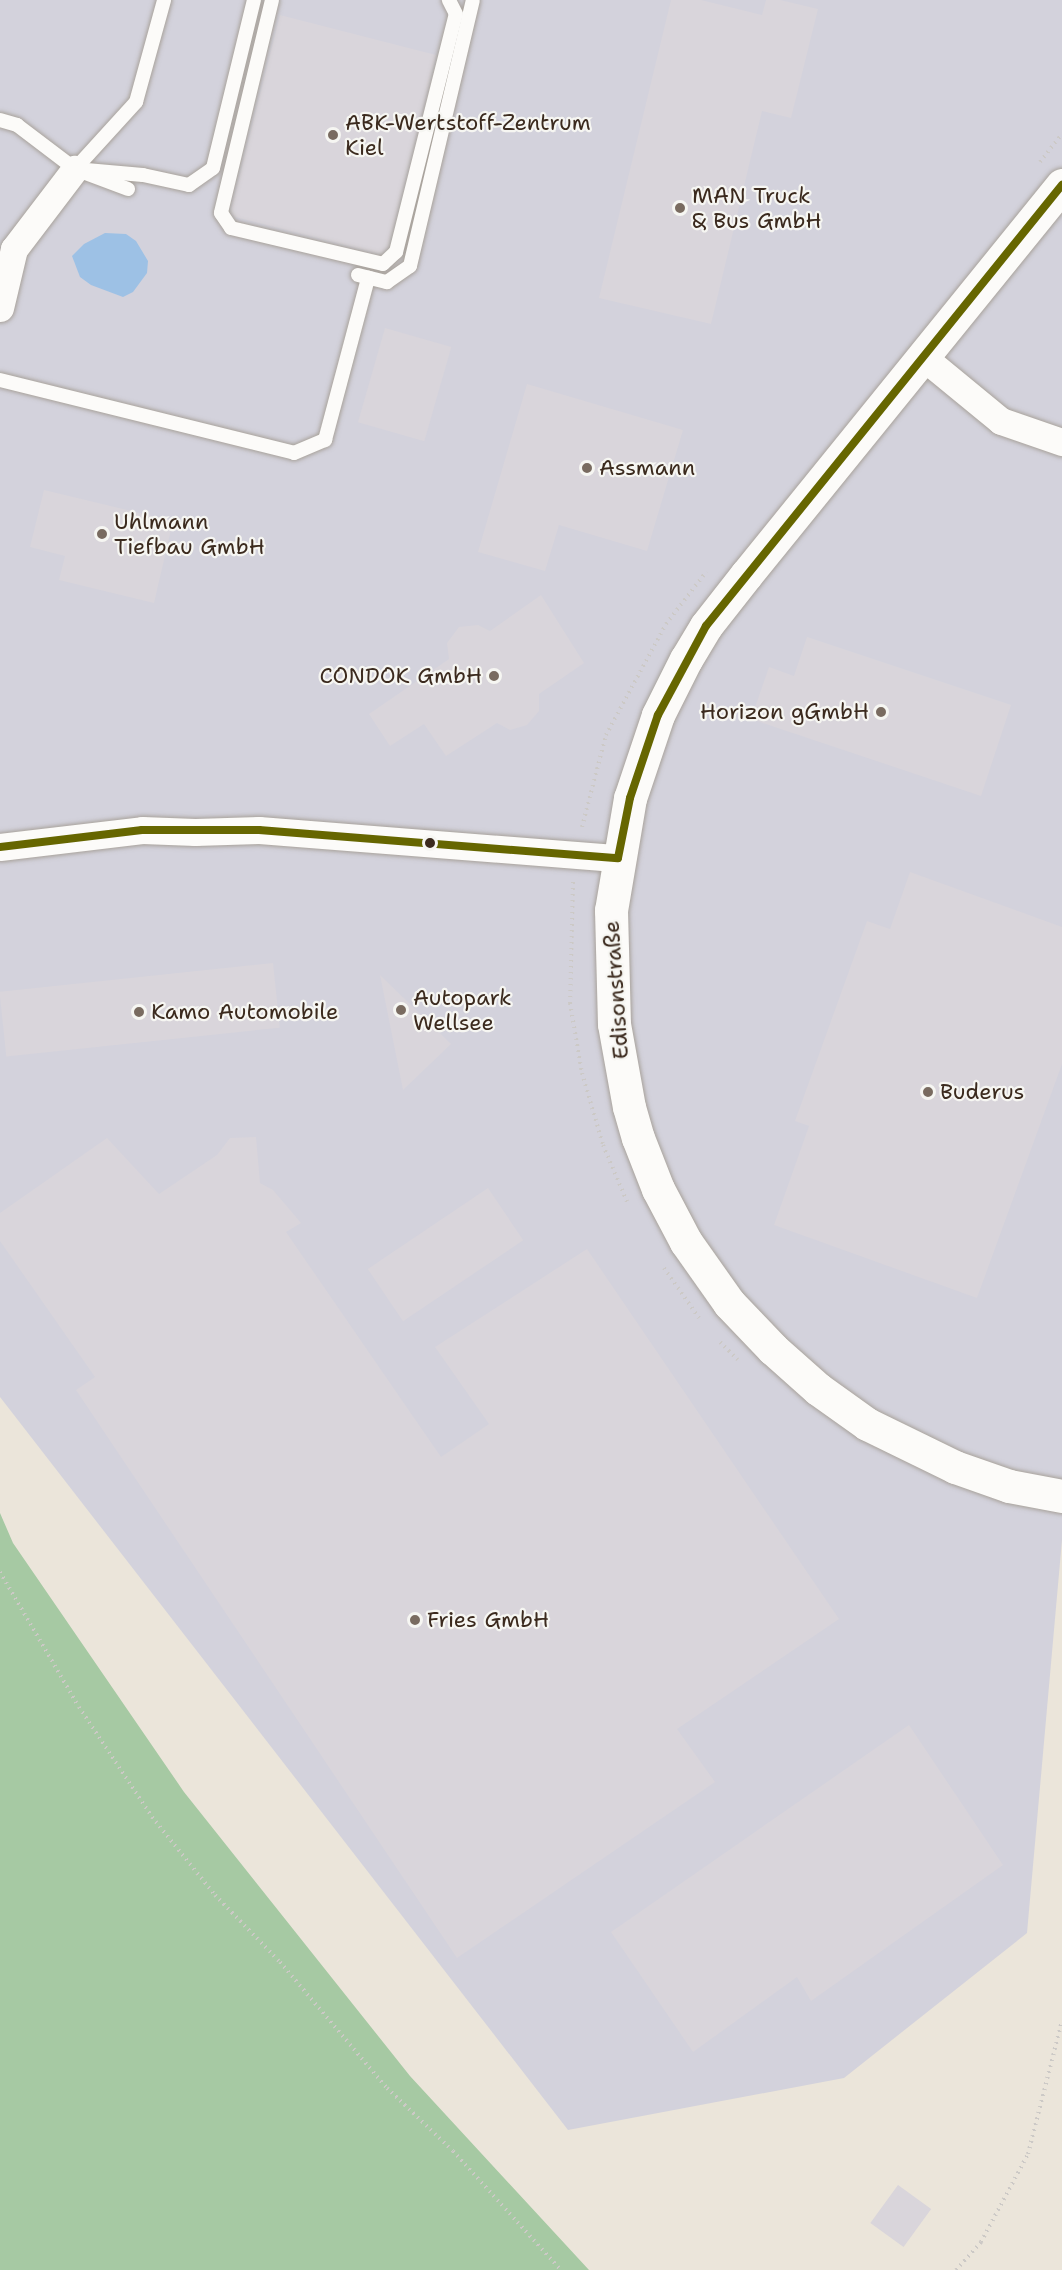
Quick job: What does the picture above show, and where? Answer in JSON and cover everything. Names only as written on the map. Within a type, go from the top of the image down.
[{"type":"street","points":[[0,308],[14,249],[75,169]]},
{"type":"street","name":"Edisonstraße","points":[[1062,185],[706,626],[686,659],[658,715],[642,758],[630,798],[611,910],[614,1024],[622,1072],[638,1138],[658,1189],[686,1242],[729,1303],[772,1349],[818,1389],[867,1424],[955,1467],[1009,1486],[1062,1496]]},
{"type":"street","points":[[922,357],[1001,421],[1062,442]]},
{"type":"street","points":[[0,847],[142,830],[195,832],[259,830],[618,858]]},
{"type":"lane","points":[[75,169],[135,102],[164,0]]},
{"type":"lane","points":[[75,169],[143,175],[189,185],[213,168],[254,0]]},
{"type":"lane","points":[[272,0],[220,213],[231,228],[383,264],[396,252],[456,14],[449,0]]},
{"type":"lane","points":[[0,380],[294,453],[325,440],[363,277],[387,282],[410,266],[473,0]]},
{"type":"lane","points":[[0,120],[17,125],[75,169],[128,189]]},
{"type":"path","points":[[1032,171],[1062,134]]},
{"type":"path","points":[[631,1210],[603,1145],[582,1073],[570,1003],[570,926],[575,854],[606,735],[666,624],[710,567]]},
{"type":"path","points":[[658,1260],[691,1309],[707,1327]]},
{"type":"path","points":[[714,1335],[746,1368]]},
{"type":"path","points":[[0,1572],[79,1707],[152,1818],[215,1894],[280,1962],[387,2088],[453,2151],[561,2270]]},
{"type":"path","points":[[956,2270],[981,2242],[1028,2154],[1062,2021]]},
{"type":"shaded area","points":[[0,0],[1062,0],[1062,1540],[1027,1933],[844,2078],[568,2130],[0,1397]]},
{"type":"green space","points":[[0,1513],[13,1543],[184,1792],[410,2076],[589,2270],[0,2270]]},
{"type":"water","points":[[105,233],[126,234],[136,241],[148,261],[147,273],[133,292],[123,297],[91,285],[80,277],[72,256],[84,244]]},
{"type":"building","name":"MAN Truck & Bus GmbH","points":[[671,0],[701,0],[762,15],[766,0],[780,0],[818,9],[791,118],[762,111],[711,324],[599,298]]},
{"type":"building","name":"ABK-Wertstoff-Zentrum Kiel","points":[[280,15],[436,55],[388,247],[381,254],[235,217],[231,211]]},
{"type":"building","points":[[385,328],[451,347],[424,441],[358,422]]},
{"type":"building","name":"Assmann","points":[[527,384],[683,430],[647,551],[559,525],[545,571],[478,552]]},
{"type":"building","name":"Uhlmann Tiefbau GmbH","points":[[44,490],[173,521],[154,603],[59,580],[65,556],[30,547]]},
{"type":"building","name":"CONDOK GmbH","points":[[541,595],[584,663],[539,694],[539,711],[527,725],[510,730],[497,723],[446,756],[424,724],[390,746],[369,714],[449,659],[447,643],[459,627],[478,625],[490,631]]},
{"type":"building","name":"Horizon gGmbH","points":[[807,637],[1011,705],[981,796],[751,719],[769,667],[794,676]]},
{"type":"building","name":"Buderus","points":[[910,872],[1062,927],[1062,1064],[977,1298],[774,1225],[809,1126],[795,1121],[867,921],[890,929]]},
{"type":"building","name":"Kamo Automobile","points":[[273,963],[280,1028],[6,1056],[0,992]]},
{"type":"building","name":"Autopark Wellsee","points":[[380,975],[451,1044],[403,1090]]},
{"type":"building","name":"Fries GmbH","points":[[256,1137],[260,1183],[273,1190],[301,1223],[286,1232],[441,1457],[489,1424],[435,1347],[587,1249],[839,1619],[677,1729],[715,1782],[457,1958],[76,1390],[95,1377],[0,1241],[0,1213],[107,1138],[159,1194],[217,1155],[230,1138]]},
{"type":"building","points":[[488,1188],[523,1240],[403,1321],[368,1269]]},
{"type":"building","points":[[909,1725],[1003,1865],[811,2001],[797,1977],[693,2052],[611,1932]]},
{"type":"building","points":[[898,2185],[931,2209],[904,2247],[870,2223]]},
{"type":"transit line","points":[[618,858],[630,798],[658,715],[706,626],[1062,185]]},
{"type":"transit line","points":[[0,847],[142,830],[259,830],[618,858]]},
{"type":"place","name":"ABK-Wertstoff-Zentrum Kiel","points":[[333,135]]},
{"type":"place","name":"MAN Truck & Bus GmbH","points":[[680,208]]},
{"type":"place","name":"Assmann","points":[[587,468]]},
{"type":"place","name":"Uhlmann Tiefbau GmbH","points":[[102,534]]},
{"type":"place","name":"CONDOK GmbH","points":[[494,676]]},
{"type":"place","name":"Horizon gGmbH","points":[[881,712]]},
{"type":"place","name":"Autopark Wellsee","points":[[401,1010]]},
{"type":"place","name":"Kamo Automobile","points":[[139,1012]]},
{"type":"place","name":"Buderus","points":[[928,1092]]},
{"type":"place","name":"Fries GmbH","points":[[415,1620]]}]
